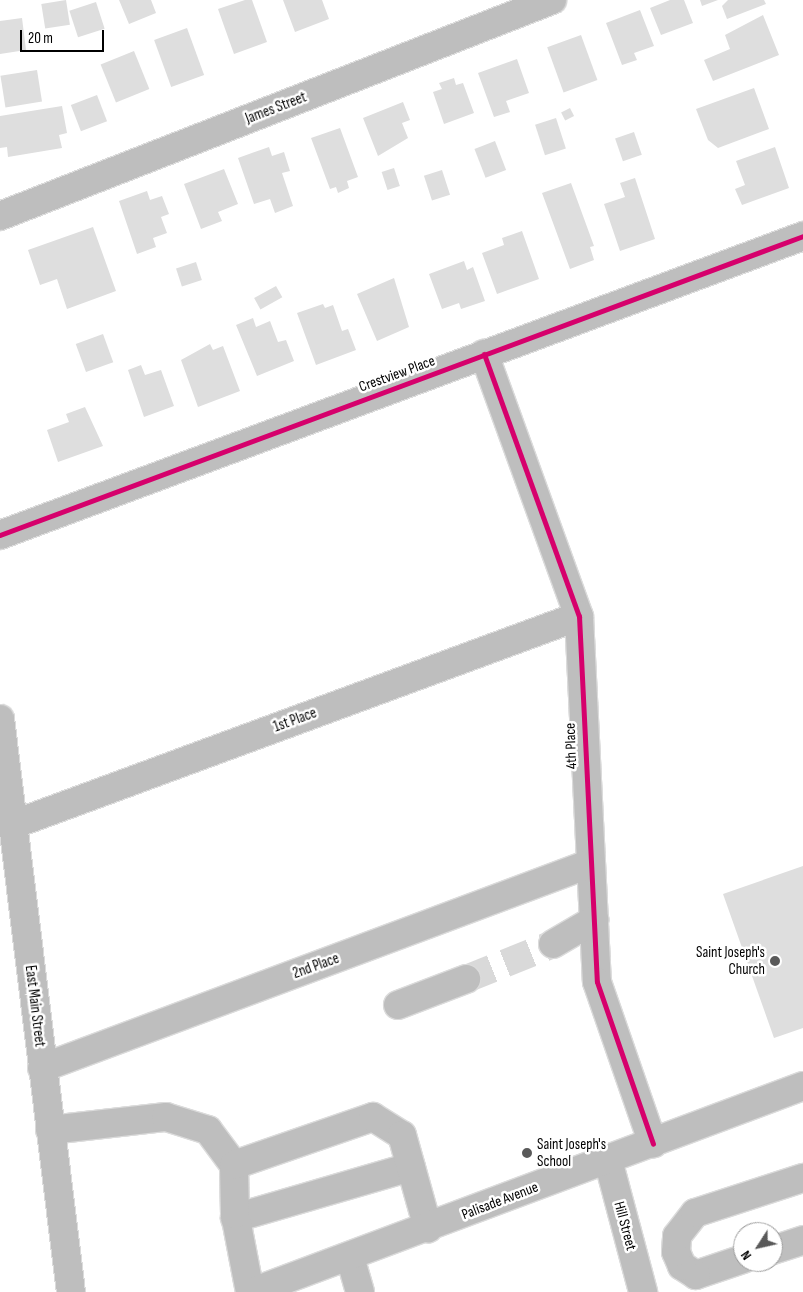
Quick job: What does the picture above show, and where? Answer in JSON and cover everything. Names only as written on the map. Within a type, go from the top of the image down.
[{"type":"street","name":"James Street","points":[[0,216],[552,0]]},
{"type":"street","name":"Crestview Place","points":[[0,535],[803,236]]},
{"type":"street","name":"4th Place","points":[[484,354],[579,616],[589,864],[597,982],[653,1144]]},
{"type":"street","name":"1st Place","points":[[12,825],[579,616]]},
{"type":"street","name":"East Main Street","points":[[0,719],[71,1292]]},
{"type":"street","name":"2nd Place","points":[[42,1068],[589,864]]},
{"type":"street","points":[[553,944],[594,920]]},
{"type":"street","points":[[398,1005],[466,979]]},
{"type":"street","name":"Palisade Avenue","points":[[251,1292],[428,1228],[803,1086]]},
{"type":"street","points":[[50,1130],[166,1117],[208,1130],[234,1165],[235,1218],[251,1292]]},
{"type":"street","points":[[234,1165],[373,1117],[402,1135],[428,1228]]},
{"type":"street","name":"Hill Street","points":[[608,1160],[643,1292]]},
{"type":"street","points":[[235,1218],[411,1167]]},
{"type":"street","points":[[733,1262],[696,1274],[682,1266],[676,1252],[677,1236],[695,1213],[803,1178]]},
{"type":"street","points":[[783,1247],[803,1240]]},
{"type":"street","points":[[635,1263],[676,1252]]},
{"type":"street","points":[[350,1257],[360,1292]]},
{"type":"building","points":[[66,0],[70,25],[45,29],[41,4]]},
{"type":"building","points":[[119,0],[151,0],[156,13],[129,24]]},
{"type":"building","points":[[245,0],[252,0],[267,42],[234,54],[218,9]]},
{"type":"building","points":[[283,0],[322,0],[329,19],[295,32]]},
{"type":"building","points":[[670,0],[684,0],[693,23],[661,35],[650,8]]},
{"type":"building","points":[[700,0],[718,0],[702,6]]},
{"type":"building","points":[[728,0],[764,0],[766,4],[727,19],[722,6]]},
{"type":"building","points":[[96,2],[105,29],[78,37],[69,11]]},
{"type":"building","points":[[640,10],[654,46],[634,53],[637,60],[622,65],[606,23]]},
{"type":"building","points":[[763,15],[779,55],[713,81],[704,60],[730,49],[725,35]]},
{"type":"building","points":[[22,18],[26,50],[0,54],[0,21]]},
{"type":"building","points":[[187,28],[204,75],[171,87],[154,40]]},
{"type":"building","points":[[581,35],[597,80],[564,92],[547,47]]},
{"type":"building","points":[[134,51],[149,89],[116,103],[101,64]]},
{"type":"building","points":[[517,59],[529,93],[506,101],[510,112],[494,117],[478,73]]},
{"type":"building","points":[[37,70],[42,102],[5,107],[0,76]]},
{"type":"building","points":[[454,78],[456,85],[463,83],[474,113],[444,124],[433,92],[442,89],[439,83]]},
{"type":"building","points":[[754,88],[769,129],[718,148],[708,140],[696,109]]},
{"type":"building","points":[[97,95],[107,121],[81,131],[71,105]]},
{"type":"building","points":[[403,102],[410,120],[402,123],[408,138],[378,156],[363,118]]},
{"type":"building","points":[[62,106],[67,133],[59,135],[62,148],[8,157],[7,147],[0,148],[0,116]]},
{"type":"building","points":[[570,108],[574,116],[565,121],[561,113]]},
{"type":"building","points":[[556,118],[566,148],[545,155],[535,125]]},
{"type":"building","points":[[340,128],[358,177],[347,181],[349,188],[338,193],[336,187],[330,189],[311,138]]},
{"type":"building","points":[[634,132],[642,155],[623,161],[615,139]]},
{"type":"building","points":[[495,141],[506,170],[486,178],[474,149]]},
{"type":"building","points":[[269,147],[272,156],[284,152],[290,171],[282,173],[293,206],[275,213],[270,199],[254,204],[238,158]]},
{"type":"building","points":[[775,147],[789,188],[742,205],[735,189],[745,185],[736,161]]},
{"type":"building","points":[[394,168],[400,186],[388,190],[382,172]]},
{"type":"building","points":[[224,169],[238,204],[218,212],[222,221],[201,229],[184,184]]},
{"type":"building","points":[[442,170],[450,195],[432,201],[424,176]]},
{"type":"building","points":[[635,178],[655,239],[620,251],[604,204],[625,197],[620,183]]},
{"type":"building","points":[[571,183],[594,246],[590,247],[594,260],[570,269],[542,193]]},
{"type":"building","points":[[147,191],[150,200],[162,196],[169,214],[161,217],[167,233],[153,238],[156,247],[137,254],[119,201]]},
{"type":"building","points":[[93,227],[116,291],[67,309],[57,279],[40,285],[28,250]]},
{"type":"building","points":[[522,231],[539,279],[497,294],[482,253],[504,245],[502,238]]},
{"type":"building","points":[[464,261],[467,270],[473,267],[485,301],[461,309],[459,303],[442,309],[429,274]]},
{"type":"building","points":[[196,262],[202,280],[182,287],[176,268]]},
{"type":"building","points":[[394,278],[409,327],[377,341],[357,294]]},
{"type":"building","points":[[276,286],[282,297],[260,309],[254,298]]},
{"type":"building","points":[[323,304],[325,308],[333,305],[342,331],[348,329],[356,350],[316,365],[297,313]]},
{"type":"building","points":[[253,318],[256,327],[270,321],[278,342],[286,340],[294,361],[257,376],[236,325]]},
{"type":"building","points":[[103,334],[113,362],[86,372],[76,344]]},
{"type":"building","points":[[210,344],[213,350],[223,346],[240,391],[198,407],[181,360]]},
{"type":"building","points":[[141,365],[145,375],[161,370],[174,406],[144,417],[128,370]]},
{"type":"building","points":[[85,407],[103,446],[58,462],[47,430],[69,422],[66,414]]},
{"type":"building","name":"Saint Joseph's Church","points":[[803,866],[803,1028],[774,1038],[723,894]]},
{"type":"tunnel","points":[[466,979],[553,944]]},
{"type":"cycle path","points":[[0,535],[803,236]]},
{"type":"cycle path","points":[[484,354],[579,616],[597,982],[653,1144]]},
{"type":"place","name":"Saint Joseph's Church","points":[[775,961]]},
{"type":"place","name":"Saint Joseph's School","points":[[527,1153]]}]
